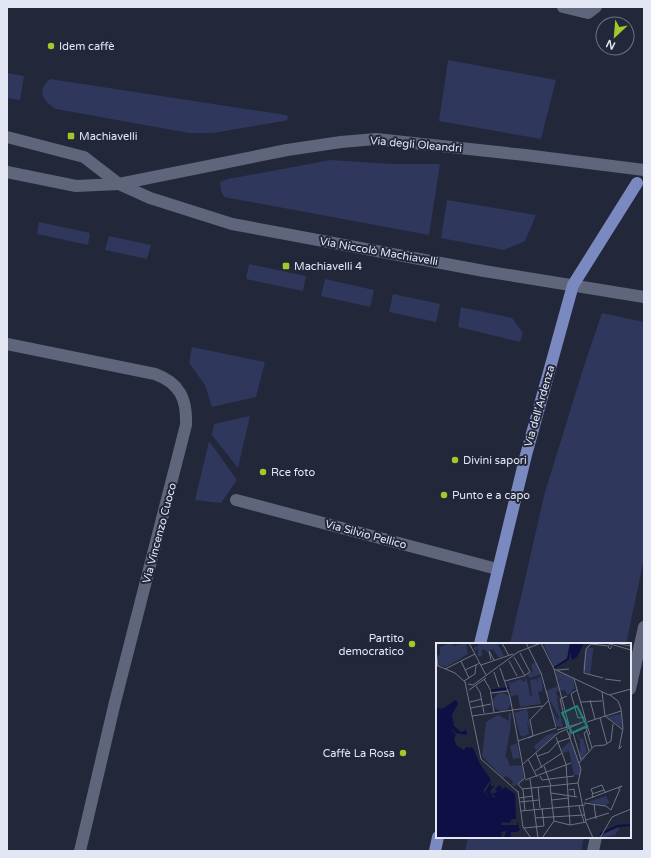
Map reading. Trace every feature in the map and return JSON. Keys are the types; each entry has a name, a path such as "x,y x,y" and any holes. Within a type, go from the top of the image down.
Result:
{"main road":[{"name":"Via dell'Ardenza","path":"480,643 497,569 526,455 573,285 637,184"},
{"path":"435,851 438,838"}],"street":[{"path":"563,7 588,13 596,7"},
{"name":"Via Niccolò Machiavelli","path":"7,137 84,157 119,184 170,205 232,224 477,269 644,297"},
{"name":"Via degli Oleandri","path":"119,184 287,150 341,142 376,139 525,155 644,170"},
{"name":"Via Niccolò Machiavelli","path":"7,172 76,186 119,184"},
{"name":"Via Vincenzo Cuoco","path":"7,344 155,374 167,378 179,390 186,406 186,425 115,702 80,851"},
{"name":"Via Silvio Pellico","path":"236,500 497,569"},
{"path":"631,685 644,627"},
{"path":"593,851 596,838"}],"shaded area":[{"path":"448,60 556,80 541,139 439,121"},
{"path":"7,73 24,76 20,100 7,98"},
{"path":"50,79 286,115 288,117 287,120 284,121 213,133 189,133 56,109 48,103 43,96 42,91 43,87"},
{"path":"331,160 392,164 440,164 429,235 224,197 221,191 220,182 228,179"},
{"path":"447,200 536,215 525,241 504,250 441,238"},
{"path":"39,222 90,233 88,245 37,234"},
{"path":"109,236 151,245 147,259 105,250"},
{"path":"249,264 306,276 303,291 246,279"},
{"path":"325,279 374,290 370,307 321,296"},
{"path":"393,294 440,304 436,322 389,312"},
{"path":"461,307 512,318 523,333 520,342 458,327"},
{"path":"602,313 644,322 644,559 626,643 510,643 545,492"},
{"path":"192,347 265,362 256,397 212,407 205,385 189,363"},
{"path":"250,416 238,468 212,435 214,424"},
{"path":"209,441 237,480 221,503 195,500"},
{"path":"468,838 584,838 581,851 465,851"}],"place":[{"name":"Idem caffè","path":"51,46"},
{"name":"Machiavelli","path":"71,136"},
{"name":"Machiavelli 4","path":"286,266"},
{"name":"Divini sapori","path":"455,460"},
{"name":"Rce foto","path":"263,472"},
{"name":"Punto e a capo","path":"444,495"},
{"name":"Partito democratico","path":"412,644"},
{"name":"Caffè La Rosa","path":"403,753"}]}
